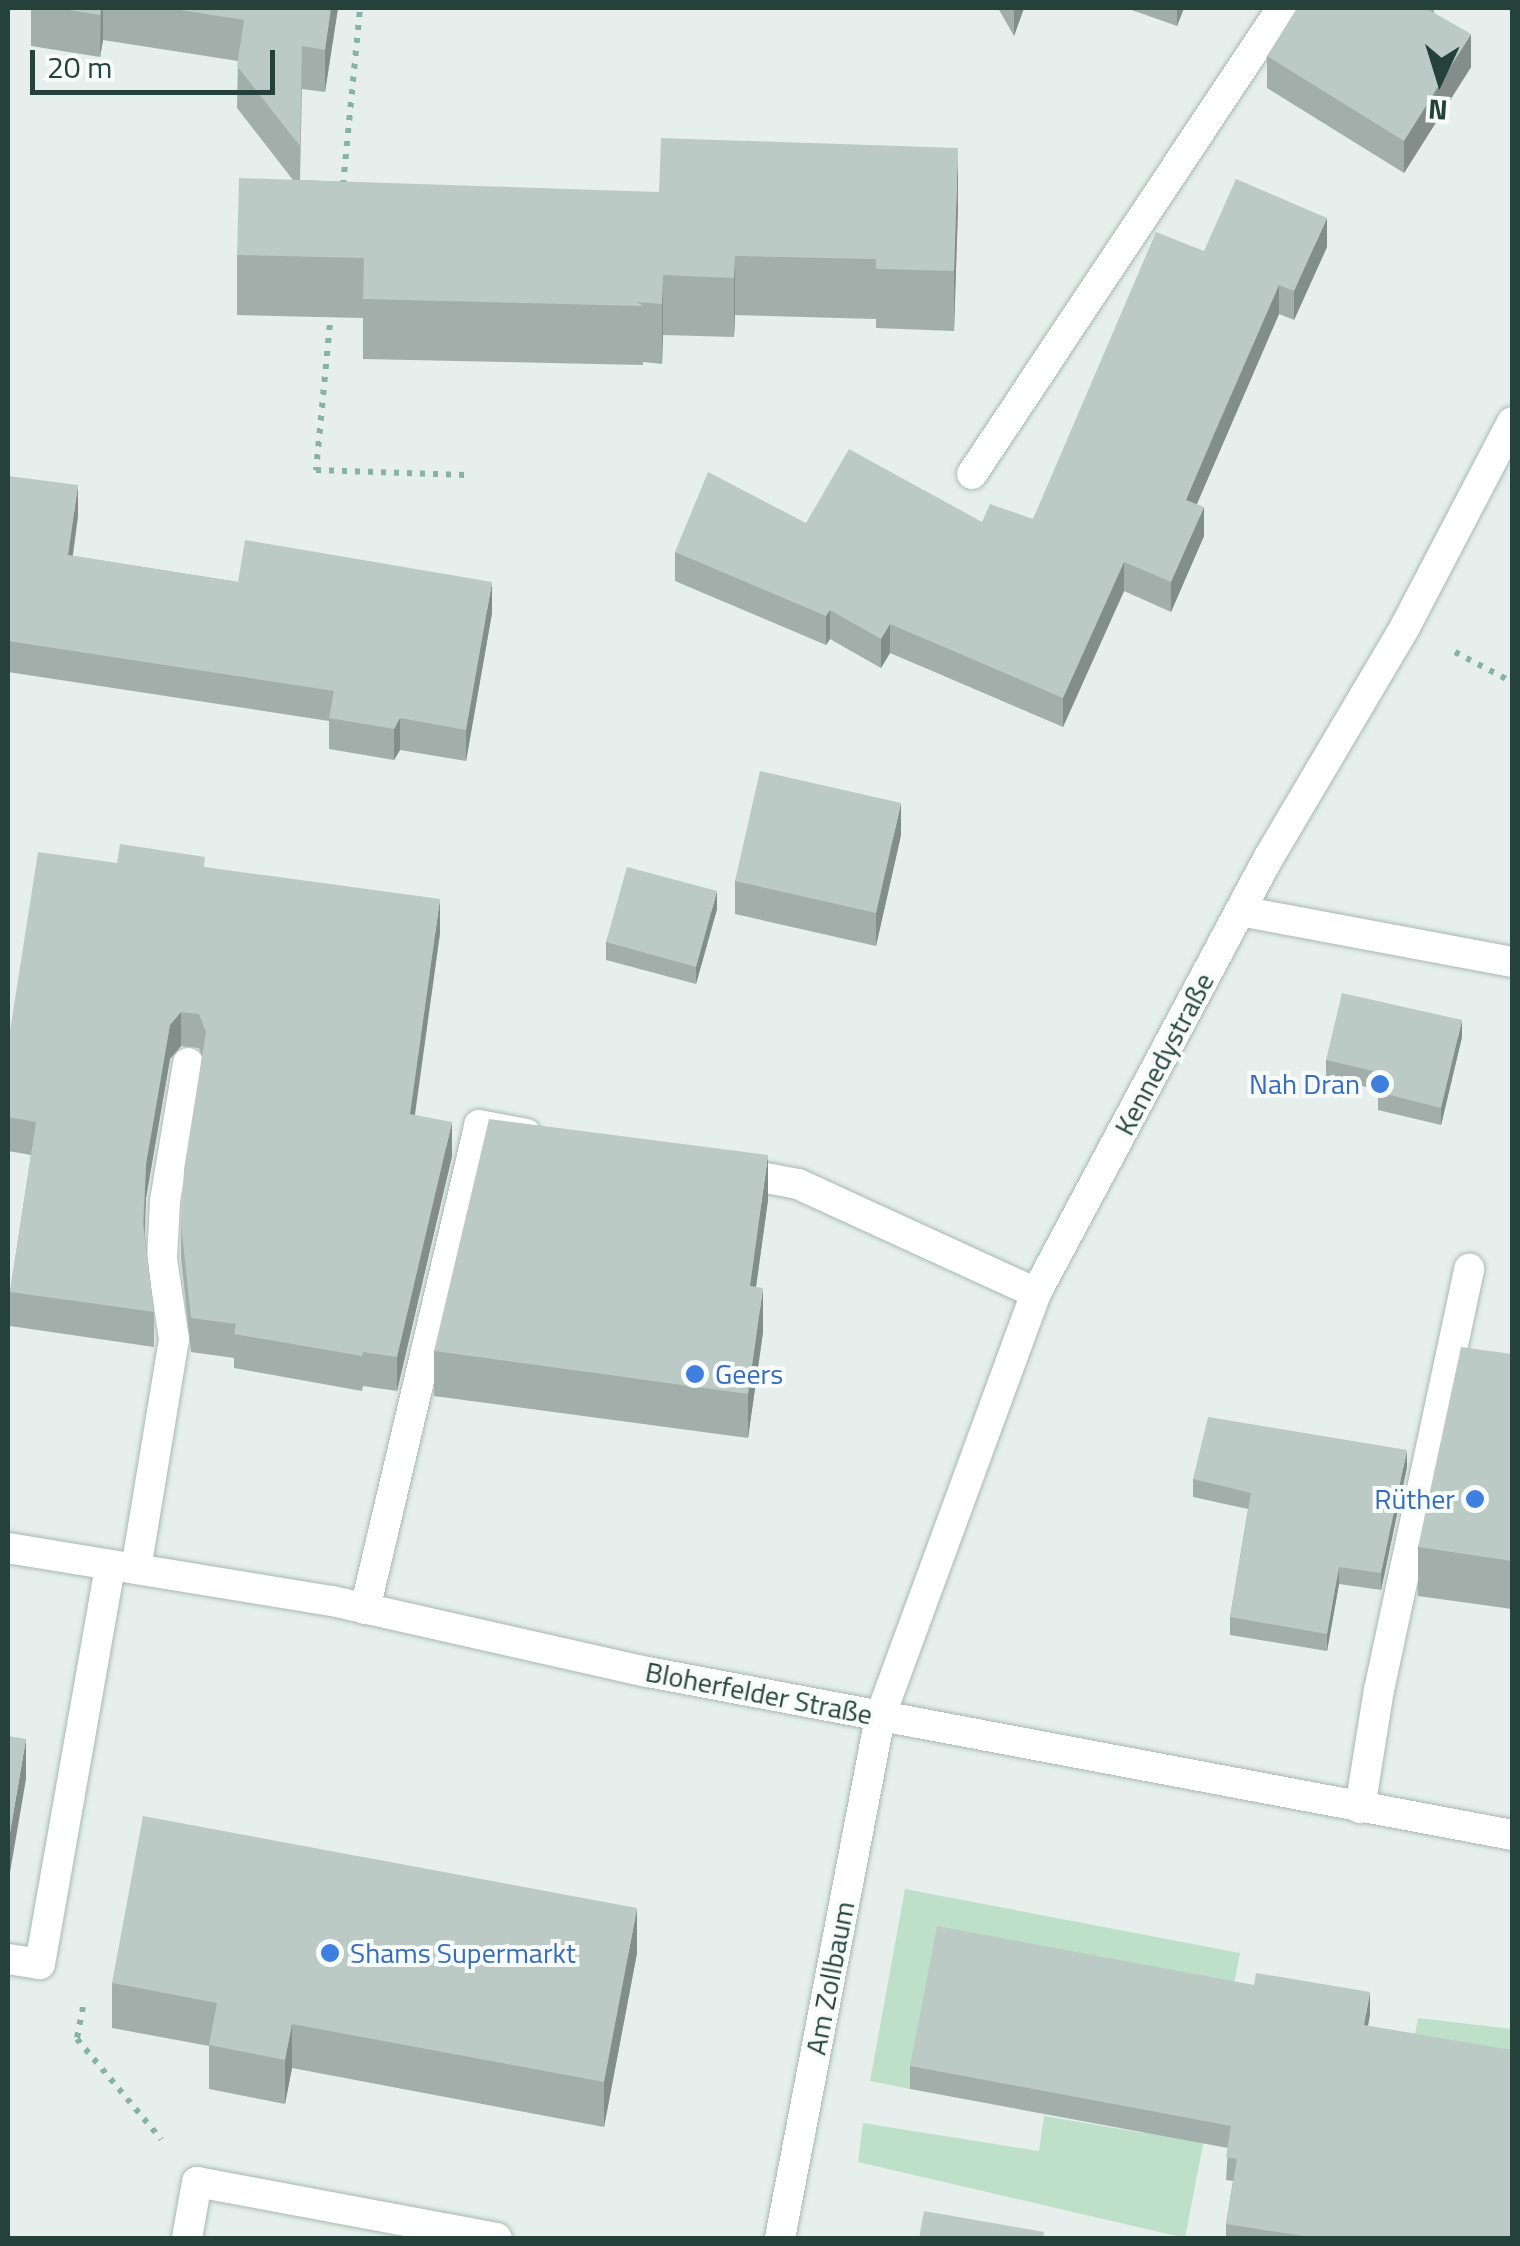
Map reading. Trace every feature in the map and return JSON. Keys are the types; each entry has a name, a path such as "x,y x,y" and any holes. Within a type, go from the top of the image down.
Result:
{"street":[{"path":"972,474 1282,8"},
{"name":"Kennedystraße","path":"880,1717 1036,1292 1240,911 1405,626 1512,422"},
{"path":"1240,911 1512,962"},
{"path":"8,1959 40,1964 174,1339 162,1259 164,1220 188,1063"},
{"path":"365,1608 479,1125 554,1139"},
{"path":"704,1166 798,1184 1036,1292"},
{"path":"1360,1808 1379,1690 1470,1270"},
{"name":"Bloherfelder Straße","path":"8,1548 365,1608 648,1672 1512,1835"},
{"name":"Am Zollbaum","path":"780,2238 880,1717"},
{"path":"187,2238 198,2182 498,2238"}],"path":[{"path":"342,200 360,8"},
{"path":"333,296 316,470 465,474"},
{"path":"84,2000 77,2039 198,2182"}],"green space":[{"path":"905,1889 1240,1953 1185,2238 858,2162 863,2123 1039,2151 1044,2116 1144,2133 937,1949 910,2089 870,2081"},
{"path":"1418,2018 1512,2029 1512,2073 1411,2056"}],"building":[{"path":"56,8 101,8 100,15"},
{"path":"167,8 331,8 325,50 302,46 300,146 237,66 244,20"},
{"path":"1297,8 1430,8 1471,34 1404,141 1267,56"},
{"path":"661,138 958,148 954,271 876,269 876,259 735,256 734,278 663,275 662,304 637,302 643,306 363,299 364,258 237,255 239,178 659,192"},
{"path":"1236,179 1327,218 1294,291 1279,285 1215,431 1186,500 1204,507 1171,582 1124,562 1063,698 890,624 881,639 830,610 826,616 675,552 708,472 806,523 849,449 982,522 990,504 1033,519 1156,232 1204,251"},
{"path":"8,476 78,485 68,555 238,582 245,540 492,582 466,730 400,718 394,729 329,718 334,691 8,641"},
{"path":"760,771 901,803 876,913 735,881"},
{"path":"120,844 205,857 204,867 440,899 410,1114 452,1122 397,1357 363,1352 362,1356 234,1334 236,1324 191,1318 181,1224 184,1169 206,1032 199,1014 181,1012 170,1025 146,1164 143,1224 154,1312 10,1292 36,1122 8,1117 8,1044 38,852 117,863"},
{"path":"627,867 717,891 696,967 606,942"},
{"path":"1342,993 1462,1020 1441,1108 1378,1092 1382,1073 1326,1060"},
{"path":"489,1119 768,1155 750,1286 763,1288 748,1394 434,1351"},
{"name":"Rüther","path":"1461,1347 1512,1354 1512,1561 1418,1547"},
{"path":"1208,1417 1407,1450 1381,1573 1339,1567 1327,1634 1230,1617 1251,1493 1193,1479"},
{"path":"8,1736 26,1739 8,1844"},
{"path":"143,1816 637,1908 604,2082 292,2024 285,2060 209,2045 217,2003 112,1983"},
{"path":"937,1926 1254,1985 1256,1973 1370,1992 1364,2025 1512,2050 1512,2238 1316,2238 1226,2224 1237,2159 1226,2157 1231,2126 910,2066"},
{"path":"924,2211 1044,2232 1043,2238 919,2238"}],"place":[{"name":"Nah Dran","path":"1380,1084"},
{"name":"Geers","path":"695,1374"},
{"name":"Rüther","path":"1475,1499"},
{"name":"Shams Supermarkt","path":"330,1953"}]}
